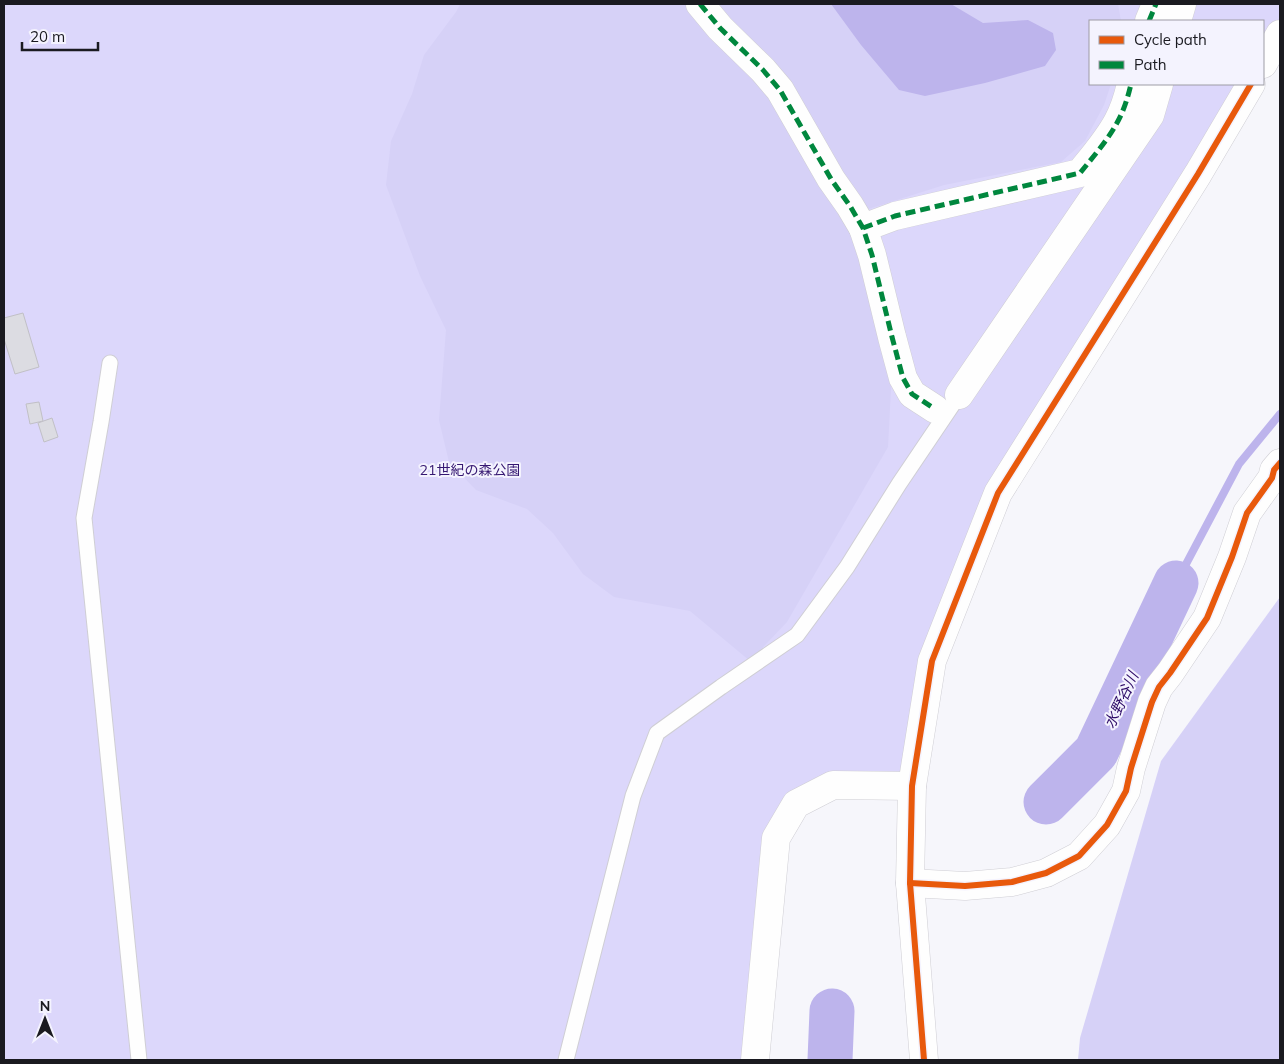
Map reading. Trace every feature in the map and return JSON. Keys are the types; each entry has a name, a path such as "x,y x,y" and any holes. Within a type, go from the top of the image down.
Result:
{"street":[{"path":"700,4 720,28 763,70 780,90 863,228 872,254 903,378 912,394 935,409"},
{"path":"1149,20 1156,4"},
{"path":"1177,20 1182,4"},
{"path":"1264,62 1280,34"},
{"path":"863,228 895,216 1080,173 1118,122 1128,98 1131,85"},
{"path":"958,394 1150,115 1159,85"},
{"path":"924,1060 910,883 912,786 932,661 998,493 1198,174 1250,85"},
{"path":"910,883 965,886 1012,882 1046,873 1079,856 1107,825 1126,791 1131,768 1152,702 1159,687 1207,618 1232,557 1247,513 1272,478 1274,470 1280,463"},
{"path":"754,1060 776,838 781,829 796,804 834,784 912,786"}],"lane":[{"path":"110,363 84,518 138,1060"},
{"path":"566,1060 633,796 657,733 797,635 847,567 958,394"}],"green space":[{"name":"21世紀の森公園","path":"4,4 1280,4 1280,34 1264,62 1264,20 1089,20 1089,85 1250,85 998,493 932,661 912,786 833,785 776,838 755,1060 4,1060"},
{"path":"460,4 695,4 773,96 847,220 874,292 892,370 888,447 787,622 750,661 690,611 614,597 583,574 553,533 527,509 476,490 449,462 439,420 446,330 420,276 386,185 391,141 412,94 424,55"},
{"path":"713,4 1118,4 1121,20 1089,20 1089,85 1111,85 1104,105 1085,141 1061,162 944,185 859,212"},
{"path":"1280,597 1280,1060 1078,1060 1080,1038 1161,761"}],"shaded area":[{"path":"831,4 951,4 983,23 1028,20 1053,33 1056,50 1045,66 985,83 925,96 899,90 861,45"}],"building":[{"path":"23,313 39,367 15,374 4,339 4,318"},
{"path":"39,402 43,421 30,424 26,404"},
{"path":"52,418 58,437 44,442 38,423"}],"waterway":[{"path":"1176,583 1239,464 1280,414"},
{"name":"水野谷川","path":"1046,802 1096,752 1176,583"},
{"name":"水野谷川","path":"830,1060 832,1011"}],"marked path":[{"path":"700,4 720,28 763,70 780,90 831,179 863,228 872,255 903,378 912,394 935,409"},
{"path":"1149,20 1156,4"},
{"path":"863,228 895,216 1080,173 1114,128 1124,108 1131,85"}],"cycle path":[{"path":"924,1060 910,883 912,786 932,661 998,493 1198,174 1250,85"},
{"path":"910,883 965,886 1012,882 1046,873 1079,856 1107,825 1126,791 1131,768 1152,702 1159,687 1207,618 1232,557 1247,513 1272,478 1274,470 1280,463"}]}
